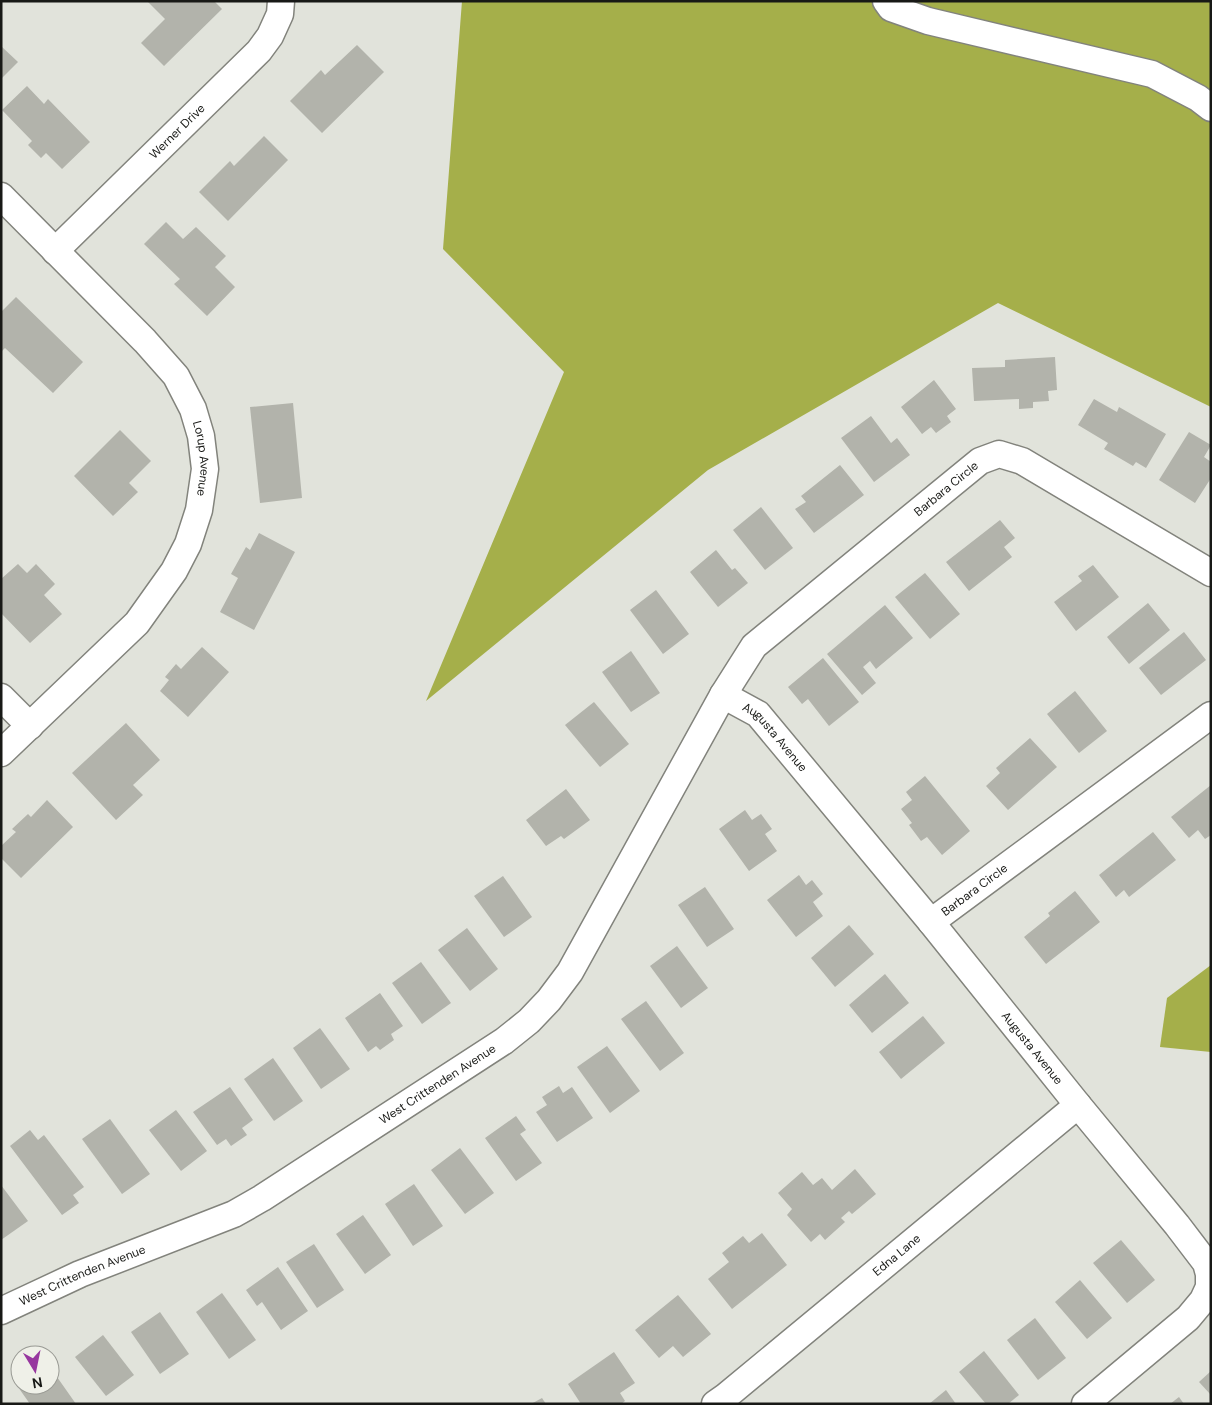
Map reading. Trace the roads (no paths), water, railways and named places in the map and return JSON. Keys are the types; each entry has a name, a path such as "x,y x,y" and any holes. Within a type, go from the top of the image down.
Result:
{"street":[{"name":"Werner Drive","path":"55,250 259,51 270,36 280,14 281,1"},
{"path":"886,1 891,8 928,21 1152,74 1198,98 1211,108"},
{"name":"Lorup Avenue","path":"1,196 145,341 176,376 193,409 201,436 205,469 200,510 188,544 174,571 137,623 1,752"},
{"name":"Barbara Circle","path":"723,694 754,646 980,461 999,454 1022,461 1211,574"},
{"name":"Augusta Avenue","path":"723,694 758,714 931,922 1206,1263 1209,1274 1209,1287 1203,1300 1188,1318 1085,1404"},
{"name":"West Crittenden Avenue","path":"1,1311 80,1274 234,1214 262,1198 504,1041 529,1021 550,1000 570,972 723,694"},
{"path":"1,697 30,726"},
{"name":"Barbara Circle","path":"931,922 1211,715"},
{"name":"Edna Lane","path":"715,1404 1078,1105"}]}
